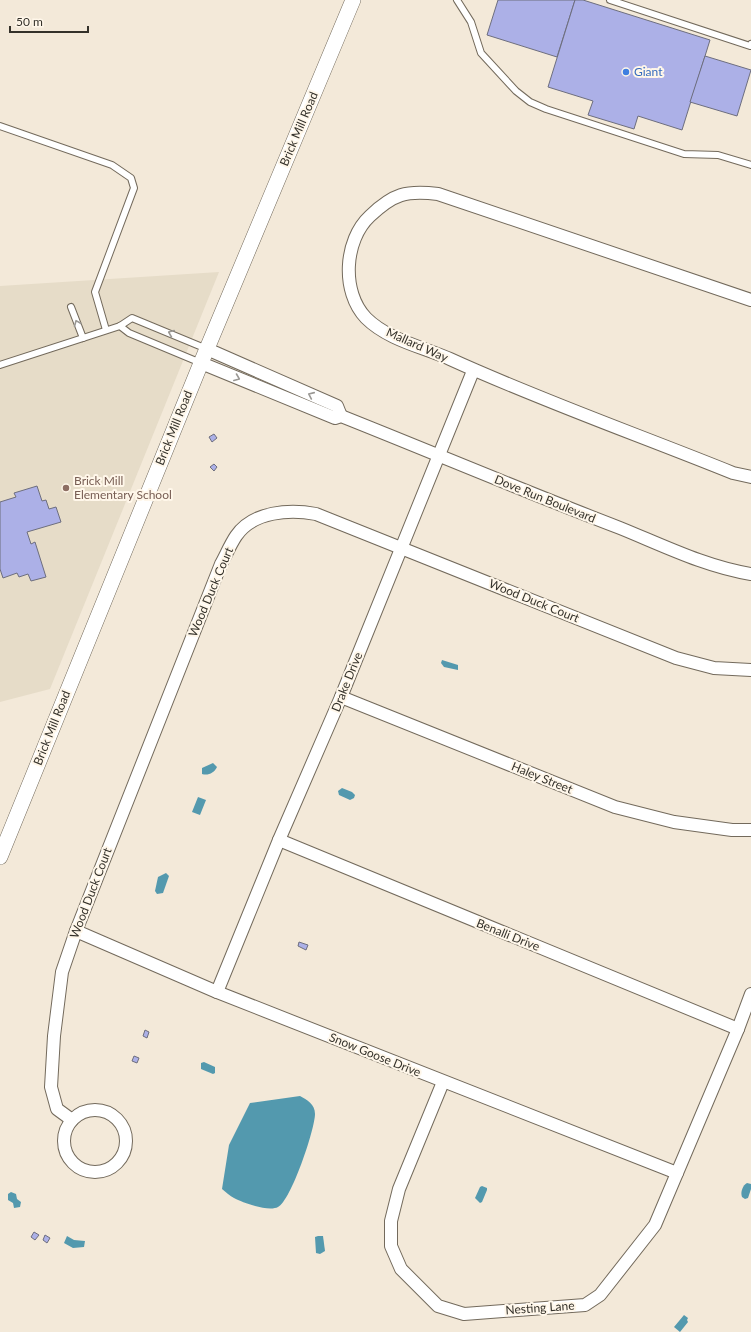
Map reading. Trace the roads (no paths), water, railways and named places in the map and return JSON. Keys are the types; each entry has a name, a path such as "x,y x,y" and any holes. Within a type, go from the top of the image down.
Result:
{"street":[{"name":"Brick Mill Road","path":"0,857 200,363 353,0"},
{"name":"Mallard Way","path":"751,300 438,194 417,191 398,195 381,205 365,221 355,240 349,262 350,284 356,303 366,318 383,330 473,370 733,472 751,477"},
{"name":"Dove Run Boulevard","path":"207,349 337,406 341,416"},
{"name":"Dove Run Boulevard","path":"200,363 335,418 341,416 698,559 735,571 751,574"},
{"name":"Drake Drive","path":"217,992 279,840 341,697 437,454 473,370"},
{"name":"Wood Duck Court","path":"72,1120 57,1109 51,1087 54,1036 62,972 76,931 221,564 236,535 251,523 277,512 298,511 316,514 676,658 714,668 751,670"},
{"name":"Haley Street","path":"341,697 615,807 674,822 732,830 751,830"},
{"name":"Benalli Drive","path":"279,840 738,1029"},
{"name":"Snow Goose Drive","path":"76,931 217,992 677,1173"},
{"name":"Nesting Lane","path":"443,1082 399,1189 391,1221 391,1246 402,1269 438,1306 464,1314 585,1305 600,1295 655,1225 738,1029 751,994"},
{"path":"93,1110 101,1111 117,1120 123,1129 125,1146 124,1152 114,1166 105,1171 94,1172 81,1169 70,1160 64,1148 64,1140 66,1130 72,1120 82,1113 93,1110"}],"lane":[{"path":"457,0 471,22 481,53 516,91 530,102 546,110 684,154 718,155 751,165"},
{"path":"610,0 750,46 751,44"},
{"path":"634,8 636,0"},
{"path":"661,17 664,9"},
{"path":"693,27 695,19"},
{"path":"720,36 722,28"},
{"path":"0,126 112,165 131,178 134,188 95,292 106,330"},
{"path":"71,307 83,338"},
{"path":"0,365 120,326 132,318 207,349"},
{"path":"120,326 128,333 200,363"}],"water":[{"path":"442,660 458,665 458,670 444,667 441,663"},
{"path":"213,763 217,767 211,774 202,774 202,768"},
{"path":"342,788 352,792 355,795 354,798 350,800 339,795 338,791"},
{"path":"198,797 206,800 200,815 192,812"},
{"path":"166,873 169,876 163,893 157,894 155,891 158,877"},
{"path":"204,1062 215,1067 215,1073 213,1074 201,1069 201,1063"},
{"path":"300,1096 314,1108 314,1122 301,1164 283,1202 278,1207 262,1208 238,1200 231,1196 222,1189 229,1145 250,1103"},
{"path":"747,1183 751,1184 751,1189 748,1198 745,1199 742,1197 741,1193 743,1187"},
{"path":"482,1186 487,1188 487,1190 482,1202 480,1203 475,1198 480,1187"},
{"path":"11,1192 16,1194 17,1199 21,1202 20,1207 14,1208 13,1203 8,1200 8,1194"},
{"path":"67,1236 74,1240 85,1241 84,1247 73,1248 64,1243"},
{"path":"323,1236 325,1251 320,1254 316,1253 315,1237"},
{"path":"684,1315 688,1318 688,1322 680,1332 674,1327"}],"place":[{"name":"Giant","path":"626,72"},
{"name":"Brick Mill Elementary School","path":"66,488"}]}
